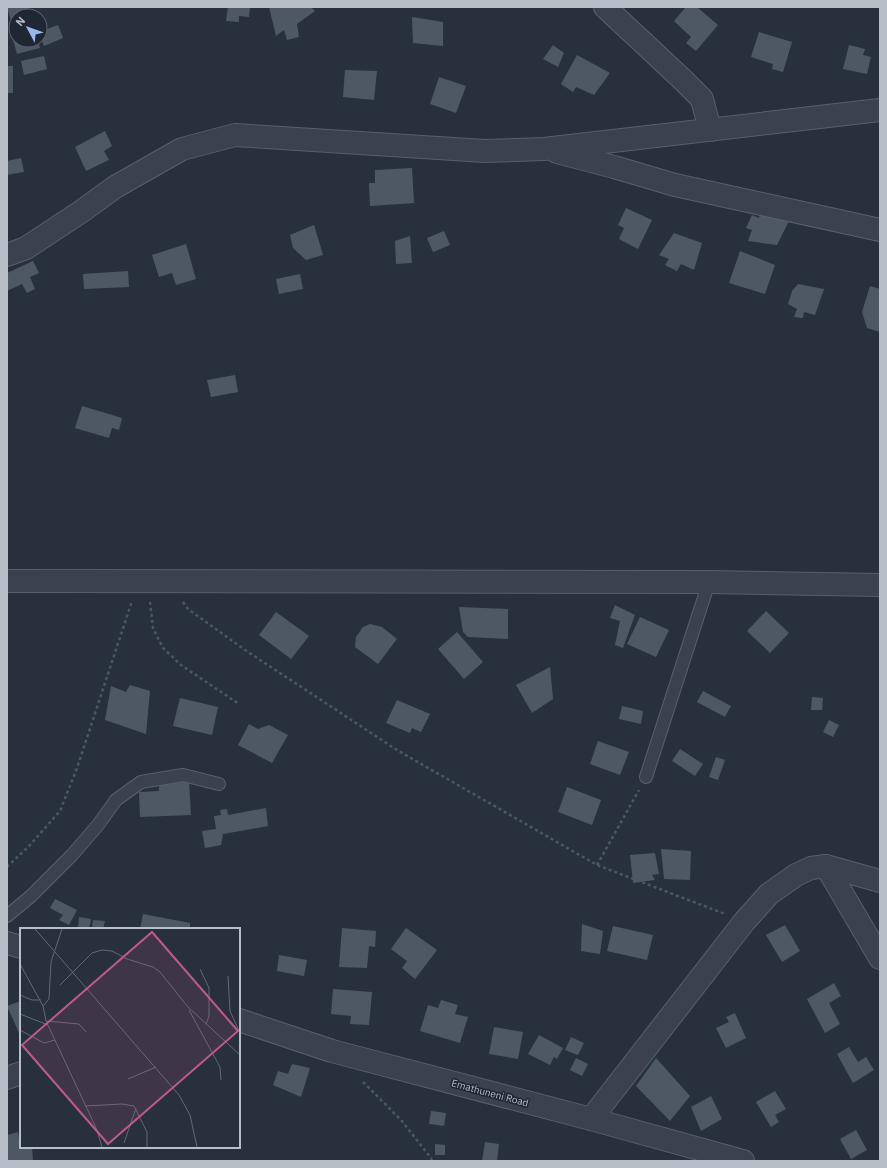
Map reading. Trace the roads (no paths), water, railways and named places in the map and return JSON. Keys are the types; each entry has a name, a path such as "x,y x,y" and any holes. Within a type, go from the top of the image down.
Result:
{"street":[{"path":"605,7 702,99 710,130"},
{"path":"7,255 26,248 116,188 182,149 235,135 485,151 544,149 880,110"},
{"path":"544,149 614,167 674,185 880,230"},
{"path":"7,581 709,582 880,585"},
{"path":"591,1119 744,922 769,894 796,875 811,868 826,866 880,881"},
{"path":"826,866 880,958"},
{"path":"7,943 20,947"},
{"path":"7,950 20,947"},
{"name":"Emathuneni Road","path":"240,1020 332,1052 591,1119 743,1161"},
{"path":"7,1078 20,1073"}],"lane":[{"path":"646,778 709,582"},
{"path":"7,916 72,855 98,825 116,800 141,782 183,775 218,784"}]}
